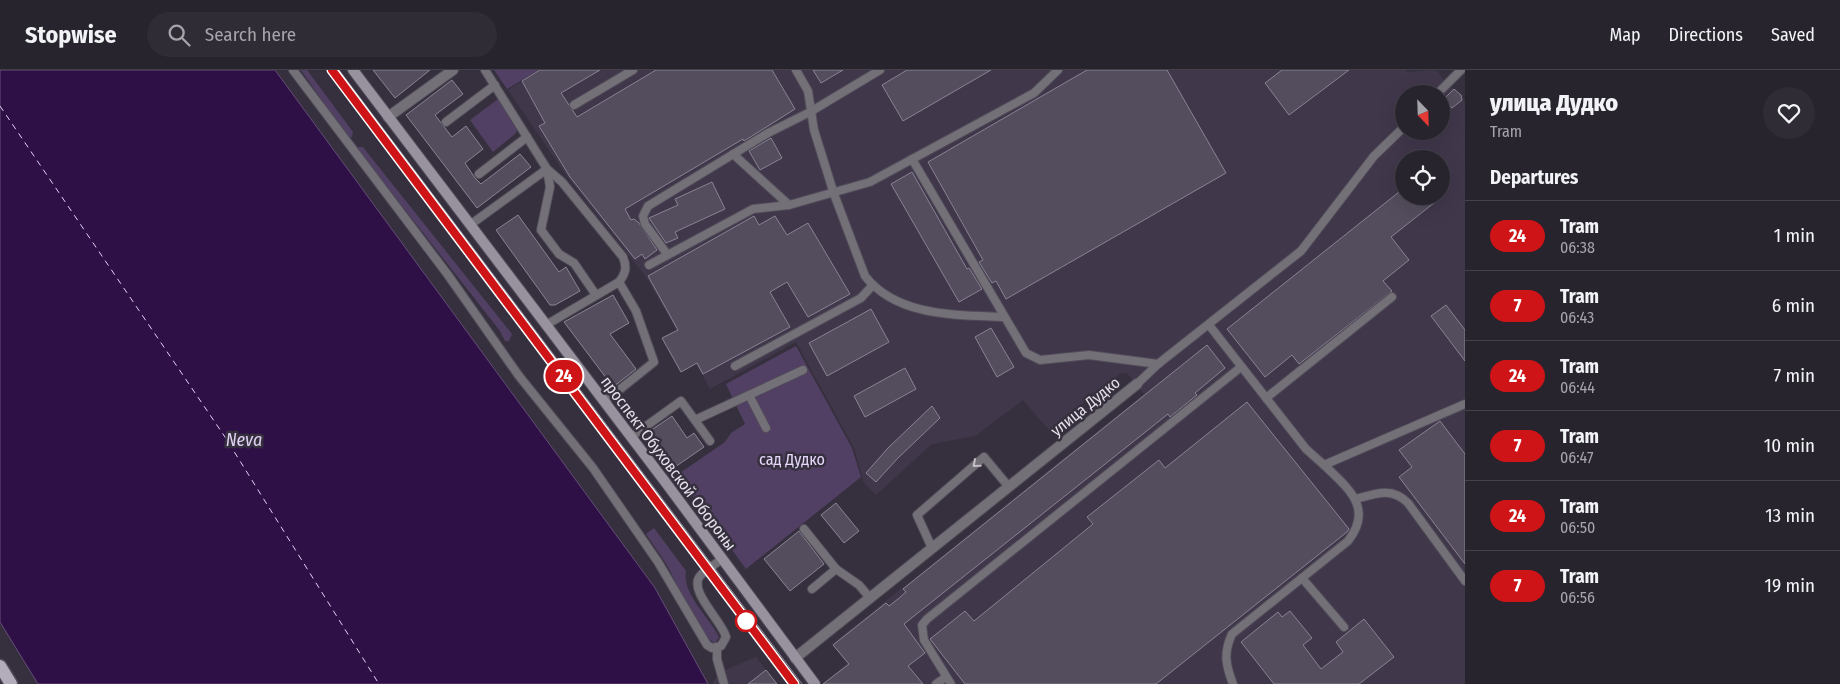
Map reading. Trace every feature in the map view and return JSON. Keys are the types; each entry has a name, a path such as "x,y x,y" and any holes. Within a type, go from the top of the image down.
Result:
{"main road":[{"name":"проспект Обуховской Обороны","path":"353,70 815,684"},
{"path":"0,666 11,684"}],"street":[{"path":"388,117 453,70"},
{"name":"улица Дудко","path":"795,658 1137,384"}],"lane":[{"path":"485,70 547,169 562,182 623,257 627,266 625,275 619,282 546,325"},
{"path":"574,105 633,70"},
{"path":"796,70 808,91 810,112 834,194 864,276 872,286 897,301 919,310 944,314 1004,318"},
{"path":"667,254 646,224 644,211 648,206 733,154 810,112 880,70"},
{"path":"649,265 753,209 789,205 834,194 870,182 1034,93 1058,70"},
{"path":"1446,85 1462,70"},
{"path":"294,71 448,275 519,376 593,468 658,562 707,645 717,647 725,642 725,632 699,593 697,584 700,576 722,559"},
{"path":"446,122 495,85"},
{"path":"1137,384 1158,364 1302,250 1374,156 1395,135"},
{"path":"479,174 527,136"},
{"path":"733,154 789,205"},
{"path":"912,159 1026,353 1040,360 1089,355 1158,364"},
{"path":"470,224 547,169"},
{"path":"547,169 550,187 541,230 559,254 574,263 596,295"},
{"path":"604,402 654,362 636,311 619,282"},
{"path":"735,366 861,298 872,286"},
{"path":"1266,398 1392,297"},
{"path":"1208,325 1306,449 1324,465 1356,500 1360,511 1355,531 1348,541 1232,634 1227,645 1225,657 1233,684"},
{"path":"936,684 948,680 924,640 922,625 927,619 1241,367"},
{"path":"695,420 803,370"},
{"path":"749,395 766,428"},
{"path":"631,437 682,401 710,441"},
{"path":"1324,465 1465,404"},
{"path":"932,548 917,515 984,457 1009,486"},
{"path":"1356,500 1385,493 1399,494 1408,503 1465,580"},
{"path":"804,529 836,569 859,585 870,598"},
{"path":"812,588 836,569"},
{"path":"1302,578 1344,628"},
{"path":"717,647 717,659 724,684"}],"shaded area":[{"path":"540,70 1406,70 1407,72 1436,70 1448,85 1395,85 1395,140 1450,140 1450,86 1461,95 1465,102 1465,684 833,684 828,679 847,664 832,644 1144,394 1127,373 1120,374 1049,430 1023,400 975,436 932,444 876,495 864,483 854,448 796,342 710,389 646,277 568,178 508,90"},
{"path":"756,657 777,684 712,684 720,672"}],"green space":[{"path":"301,70 307,70 353,132 352,137 348,138"},
{"path":"494,70 539,70 507,89"},
{"path":"498,99 517,130 515,134 493,152 470,120"},
{"path":"358,147 363,147 512,334 509,341 505,341 500,331 359,151"},
{"name":"сад Дудко","path":"796,346 852,448 861,477 746,569 677,475 725,442 731,433 745,424 726,384"},
{"path":"654,528 686,571 686,580 692,597 719,637 715,643 708,639 695,621 668,567 646,534"}],"water":[{"name":"Neva","path":"0,70 275,70 655,588 708,684 38,684 0,622"}],"building":[{"path":"373,70 430,70 395,98"},
{"path":"540,70 600,70 561,93 577,117 656,70 772,70 795,109 744,141 743,139 625,209 631,220 634,219 639,223 657,250 645,259 642,254 635,259 570,177 539,126 545,123 522,81"},
{"path":"813,70 843,70 821,83"},
{"path":"907,70 991,70 903,121 882,85"},
{"path":"1087,70 1167,70 1226,173 1006,299 996,281 992,283 979,262 983,260 928,162"},
{"path":"1282,70 1349,70 1289,115 1265,83"},
{"path":"452,80 463,94 435,115 452,137 466,126 483,149 465,163 475,178 481,184 520,154 531,167 477,208 406,115"},
{"path":"1454,89 1461,95 1462,100 1452,108 1450,106 1450,93"},
{"path":"771,138 782,158 760,170 749,151"},
{"path":"912,172 967,269 969,268 982,289 959,302 891,184"},
{"path":"712,182 725,209 675,232 678,238 666,243 649,218 678,205 675,199"},
{"path":"1395,195 1395,205 1431,205 1391,237 1409,260 1383,281 1392,291 1299,364 1292,355 1265,377 1227,329"},
{"path":"518,215 559,272 566,267 580,291 555,305 550,305 496,230"},
{"path":"754,216 759,225 775,216 787,235 808,223 850,294 808,317 787,282 770,292 790,327 703,374 697,363 681,372 662,338 678,330 648,276"},
{"path":"613,295 629,323 610,334 636,369 613,387 564,322"},
{"path":"1446,305 1465,330 1465,361 1431,316"},
{"path":"871,309 889,342 827,376 809,343"},
{"path":"991,328 1014,367 997,377 975,337"},
{"path":"1207,345 1225,368 1195,393 1197,395 1170,417 1168,414 904,624 925,653 908,666 923,684 823,684 849,664 833,645 886,603 889,606 898,599 906,592 903,589"},
{"path":"905,368 916,389 865,417 854,396"},
{"path":"1247,402 1349,529 1347,532 1156,684 965,684 930,639 965,611 974,621 1093,524 1087,517 1159,460 1165,468"},
{"path":"932,406 940,418 876,482 866,473 888,448"},
{"path":"672,416 687,438 694,433 704,447 672,469 647,433"},
{"path":"1440,421 1465,454 1465,564 1399,477 1412,467 1399,450"},
{"path":"836,503 859,531 844,543 821,515"},
{"path":"799,531 824,564 790,591 764,559"},
{"path":"1290,611 1312,638 1303,645 1321,669 1343,652 1336,642 1364,619 1394,657 1359,684 1274,684 1241,642 1278,612 1282,617"},
{"path":"766,670 777,684 748,684"}],"ferry route":[{"path":"0,106 225,437 379,684"}],"tram line":[{"name":"24","path":"332,70 629,462 794,684"},
{"path":"339,70 802,684"}]}
